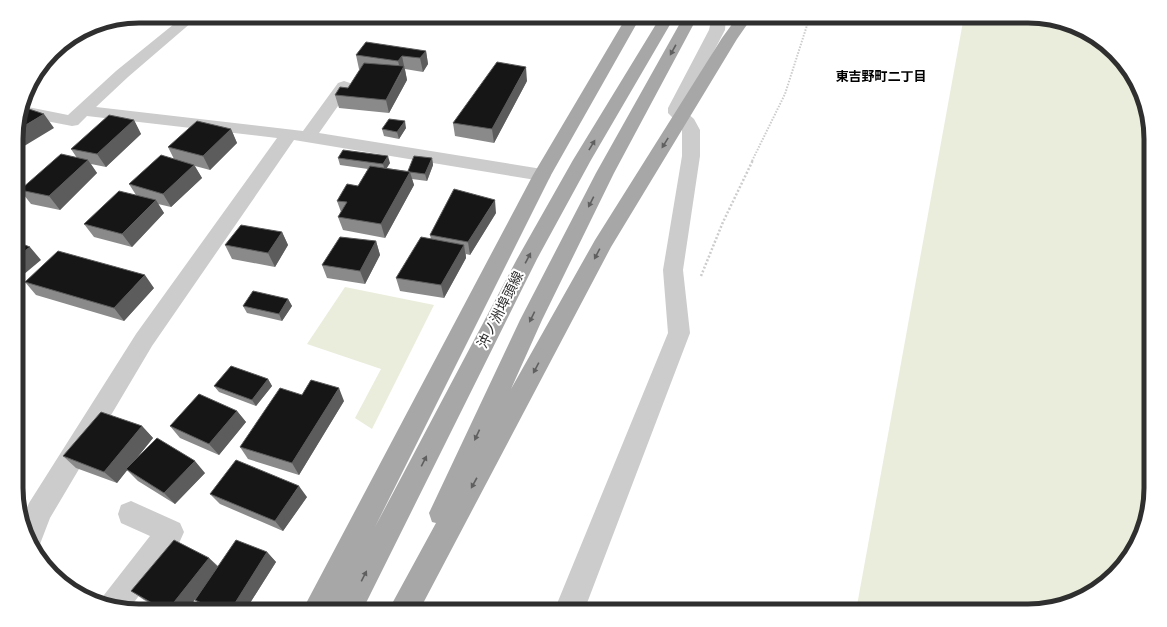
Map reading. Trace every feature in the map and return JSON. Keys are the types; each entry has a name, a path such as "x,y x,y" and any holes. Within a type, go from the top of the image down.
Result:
{"main road":[{"path":"322,604 542,175 630,23"},
{"name":"沖ノ洲埠頭線","path":"350,604 527,259 582,160 664,23"},
{"path":"405,604 445,505 531,320 606,173 687,23"},
{"path":"406,604 602,245 730,38 741,23"}],"street":[{"path":"26,112 72,121 122,74 183,23"},
{"path":"573,604 678,333 673,270 691,156 691,130 688,123 677,112 676,108 717,30 718,23"},
{"path":"30,521 144,340 299,136 344,86"},
{"path":"84,111 299,136 542,175"},
{"path":"117,602 170,532 131,514"}],"path":[{"path":"699,281 723,222 785,94 808,23"}],"green space":[{"path":"963,23 1035,23 1065,29 1092,43 1115,63 1128,81 1135,95 1143,124 1144,488 1140,518 1135,532 1124,552 1104,575 1079,592 1050,602 1035,604 857,604"},
{"path":"345,287 434,305 372,429 355,418 381,369 307,344"}],"building":[{"path":"366,42 426,51 420,58 402,56 398,61 356,55"},
{"path":"497,62 526,67 492,129 453,123"},
{"path":"364,63 404,66 386,100 335,95 340,87 348,88"},
{"path":"27,108 44,114 24,126"},
{"path":"109,115 134,120 97,154 71,149"},
{"path":"389,119 405,121 397,132 382,129"},
{"path":"197,121 231,129 203,156 168,147"},
{"path":"343,150 388,156 383,164 338,158"},
{"path":"61,154 88,160 49,196 23,191 23,187"},
{"path":"161,155 194,165 163,194 129,184"},
{"path":"414,156 432,158 425,174 408,171"},
{"path":"370,166 410,172 381,224 338,217 347,202 337,201 347,184 358,186"},
{"path":"454,189 495,200 468,242 430,235"},
{"path":"119,191 156,200 122,234 84,224"},
{"path":"241,225 282,232 268,253 225,245"},
{"path":"340,237 376,241 360,271 322,265"},
{"path":"421,237 464,245 441,285 396,278"},
{"path":"23,244 30,247 23,252"},
{"path":"58,251 145,275 114,308 25,282"},
{"path":"253,291 288,299 279,314 243,306"},
{"path":"231,366 268,379 252,400 214,386"},
{"path":"311,380 339,388 292,463 240,447 280,388 302,395"},
{"path":"199,394 237,411 209,444 170,426"},
{"path":"101,412 142,426 104,472 63,456"},
{"path":"157,438 195,461 164,493 126,469"},
{"path":"236,460 299,486 275,521 210,494"},
{"path":"174,540 209,558 173,604 154,604 131,591"},
{"path":"236,540 267,552 234,604 204,604 195,600"}],"district":[{"name":"東吉野町二丁目","path":"881,77"}]}
